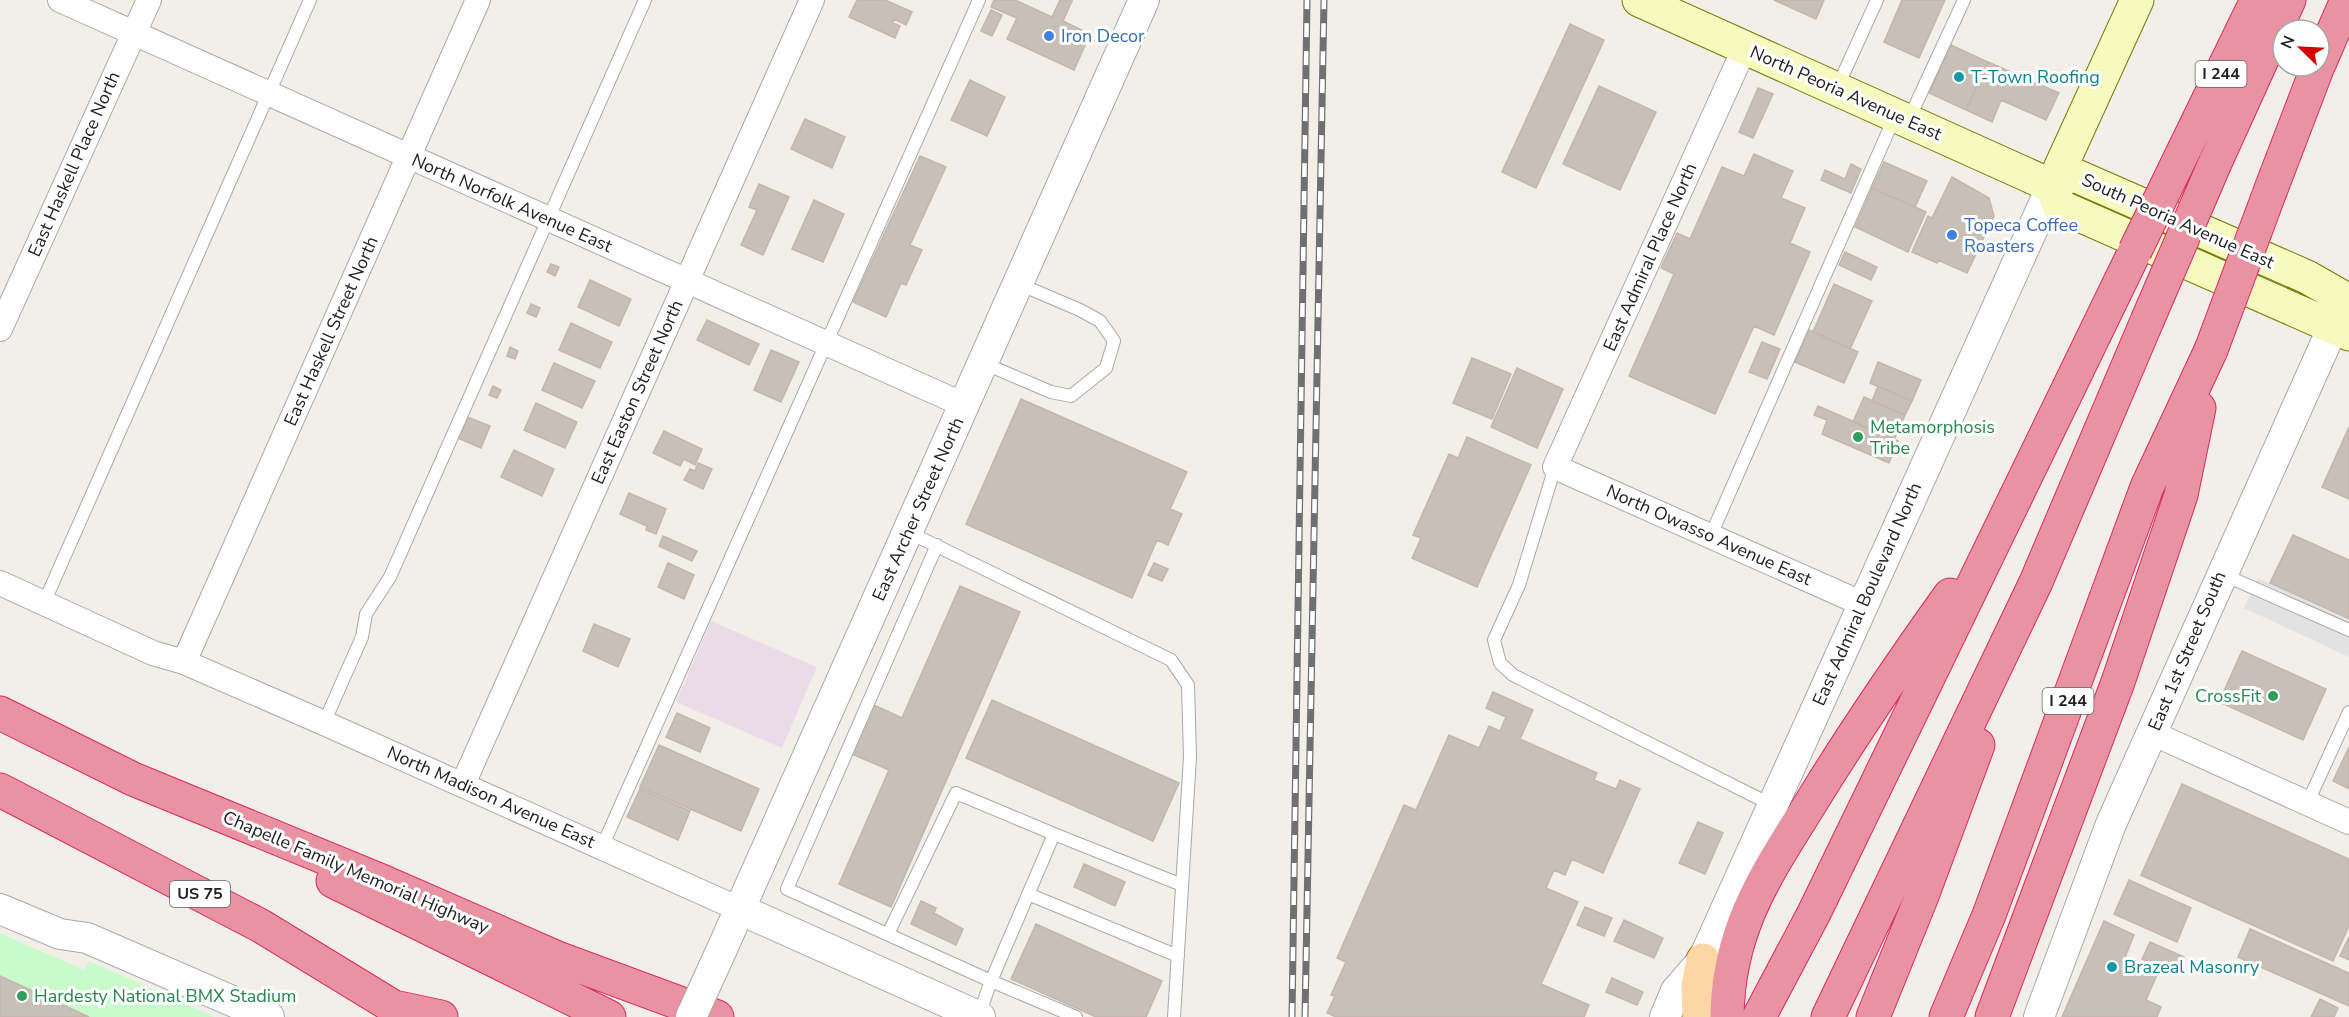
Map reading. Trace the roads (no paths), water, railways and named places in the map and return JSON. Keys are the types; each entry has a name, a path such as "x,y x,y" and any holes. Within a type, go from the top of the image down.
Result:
{"highway":[{"name":"I 244","path":"1759,1017 1814,913 1908,715 2011,510 2257,0"},
{"path":"1873,1017 1922,896 2037,582 2215,163 2289,0"},
{"name":"I 244","path":"2331,37 2347,0"},
{"name":"I 244","path":"1946,1017 1989,915 2147,487 2211,350 2314,78"},
{"path":"1998,1008 2118,682 2177,506 2211,350"},
{"path":"1727,1017 1732,959 1752,900 1875,700 2011,510"},
{"path":"1828,1017 2037,582"},
{"name":"Chapelle Family Memorial Highway","path":"0,713 133,780 384,882 560,959 685,1010 717,1017"},
{"path":"133,780 375,903 609,1017"},
{"name":"US 75","path":"0,790 261,926 402,1012"},
{"path":"1926,1017 1989,915"},
{"path":"685,1010 743,1017"},
{"path":"402,1012 441,1017"}],"main road":[{"name":"North Peoria Avenue East","path":"1639,0 2052,186"},
{"name":"East Admiral Boulevard North","path":"2052,186 2137,0"},
{"name":"South Peoria Avenue East","path":"2052,186 2059,206 2345,310"},
{"path":"1699,1017 1698,987 1703,960"}],"street":[{"name":"North Norfolk Avenue East","path":"60,0 964,405"},
{"name":"East Haskell Place North","path":"0,329 149,0"},
{"name":"East Haskell Street North","path":"184,662 478,0"},
{"name":"East Easton Street North","path":"463,784 812,0"},
{"name":"East Archer Street North","path":"685,1010 722,949 1144,0"},
{"name":"East Admiral Place North","path":"1555,467 1745,47"},
{"name":"East Admiral Boulevard North","path":"1665,1017 1676,991 1703,960 2052,186"},
{"name":"East 1st Street South","path":"2039,1017 2111,824 2221,573 2345,310"},
{"name":"North Owasso Avenue East","path":"1555,467 1863,604"},
{"name":"North Madison Avenue East","path":"0,583 153,653 184,662 463,784 979,1017"},
{"path":"2152,733 2349,822"},
{"path":"0,909 60,934 87,938 269,1017"}],"lane":[{"path":"44,603 310,0"},
{"path":"324,723 362,637 366,614 390,577 645,0"},
{"path":"602,847 979,0"},
{"path":"1837,89 1877,0"},
{"path":"1711,535 1902,118 1964,0"},
{"path":"983,363 1051,392 1071,396 1106,368 1114,342 1100,321 1019,284"},
{"path":"1555,467 1519,585 1494,640 1500,663 1513,675 1772,804"},
{"path":"908,532 1171,660 1188,685 1190,758 1174,1017"},
{"path":"937,545 788,889 1076,1017"},
{"path":"2221,573 2349,630"},
{"path":"2307,804 2349,712"},
{"path":"888,934 956,793 1182,885"},
{"path":"979,1017 991,981 1054,834"},
{"path":"1028,894 1178,956"}],"railway":[{"path":"1292,1017 1307,0"},
{"path":"1305,1017 1324,0"}],"place":[{"name":"Iron Decor","path":"1049,36"},
{"name":"T-Town Roofing","path":"1959,77"},
{"name":"Topeca Coffee Roasters","path":"1952,235"},
{"name":"Metamorphosis Tribe","path":"1858,437"},
{"name":"CrossFit","path":"2273,696"},
{"name":"Brazeal Masonry","path":"2112,967"},
{"name":"Hardesty National BMX Stadium","path":"22,996"}]}
